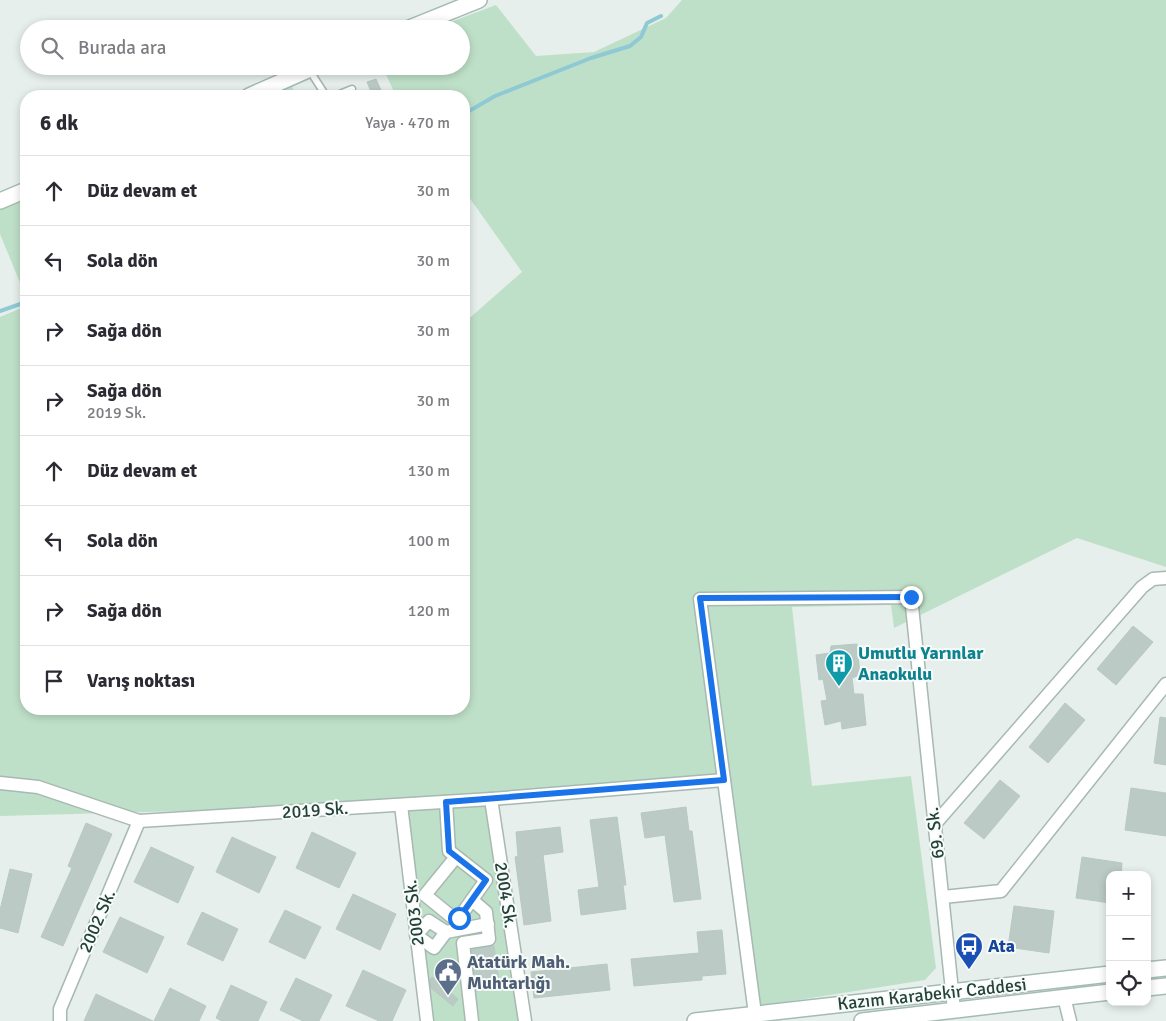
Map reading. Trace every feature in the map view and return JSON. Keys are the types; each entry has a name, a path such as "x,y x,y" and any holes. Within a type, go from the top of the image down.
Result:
{"street":[{"path":"429,20 479,0"},
{"path":"263,90 297,75"},
{"path":"0,201 20,193"},
{"path":"934,825 1142,587 1153,579 1166,578"},
{"name":"69. Sk.","path":"724,780 700,598 911,597 954,1010"},
{"path":"943,896 1001,891 1166,684"},
{"path":"724,780 755,1014"},
{"name":"2019 Sk.","path":"139,821 491,799 724,780"},
{"path":"0,783 38,787 139,821"},
{"name":"2004 Sk.","path":"491,799 525,1021"},
{"path":"446,802 449,851 486,880 459,918 452,917 425,895 456,857"},
{"name":"2003 Sk.","path":"400,805 427,1021"},
{"name":"2002 Sk.","path":"60,1021 60,1008 139,821"},
{"path":"472,900 486,912 489,939 463,943 465,1000 472,1021"},
{"path":"446,932 434,948 416,935 428,921 446,932 510,924"},
{"path":"1151,970 1166,968"},
{"name":"Kazım Karabekir Caddesi","path":"695,1021 1106,974"},
{"path":"1151,988 1166,986"},
{"name":"Kazım Karabekir Caddesi","path":"862,1021 928,1017 954,1010 1106,992"},
{"path":"1064,997 1070,1021"}],"lane":[{"path":"316,75 323,90"}],"green space":[{"path":"682,0 1166,0 1166,567 1077,538 894,628 891,605 792,607 812,786 911,776 936,968 925,980 754,1007 724,780 491,799 525,1021 420,1021 400,805 0,816 0,317 20,309 20,715 470,715 470,318 522,272 470,198 470,90 393,90 386,75 470,75 470,20 456,20 496,5 536,56 594,52 666,18"},
{"path":"20,201 20,282 0,234 0,209"}],"building":[{"path":"376,79 381,90 370,90 367,82"},
{"path":"1133,626 1153,642 1116,685 1097,669"},
{"name":"Umutlu Yarınlar Anaokulu","path":"857,644 860,675 852,678 854,694 863,694 866,725 842,729 841,721 825,725 821,701 827,700 823,679 819,680 816,655 830,653 831,646"},
{"path":"1065,703 1085,720 1048,763 1029,747"},
{"path":"1160,717 1166,718 1166,765 1154,763"},
{"path":"1000,780 1020,796 984,839 964,823"},
{"path":"1131,788 1166,793 1166,836 1125,830"},
{"path":"686,807 689,831 692,831 701,899 674,902 665,835 645,838 641,813"},
{"path":"617,817 626,885 623,885 626,909 581,915 578,890 599,887 590,820"},
{"path":"86,823 112,834 63,946 41,937 72,868 68,866"},
{"path":"560,827 563,852 543,855 551,921 524,925 515,857 518,856 516,832"},
{"path":"312,832 356,853 339,888 296,868"},
{"path":"232,837 276,857 259,893 216,872"},
{"path":"151,847 194,867 178,903 134,882"},
{"path":"1082,857 1122,863 1121,871 1106,871 1106,902 1076,898"},
{"path":"10,869 32,874 18,933 0,928 0,910"},
{"path":"353,894 396,914 380,950 336,929"},
{"path":"1014,906 1054,911 1049,953 1008,947"},
{"path":"285,910 321,927 305,959 269,942"},
{"path":"202,912 238,929 223,961 187,944"},
{"path":"120,917 164,937 147,973 103,952"},
{"path":"722,930 726,974 702,976 702,980 634,986 631,959 699,953 697,932"},
{"path":"494,946 500,987 477,991 472,950"},
{"path":"607,964 610,990 534,998 531,972"},
{"path":"363,970 406,990 392,1021 379,1021 346,1006"},
{"path":"432,977 458,999 453,1006 431,988 430,979"},
{"path":"296,978 332,995 319,1021 303,1021 280,1010"},
{"path":"231,985 267,1002 258,1021 222,1021 216,1018"},
{"path":"170,988 206,1006 199,1021 154,1021"},
{"path":"96,994 153,1021 84,1021"}],"waterway":[{"path":"470,111 495,96 591,58 630,46 641,37 647,23 661,16"},
{"path":"0,311 20,304"}],"place":[{"name":"Umutlu Yarınlar Anaokulu","path":"839,687"},
{"name":"Ata","path":"969,970"},
{"name":"Atatürk Mah. Muhtarlığı","path":"448,996"}],"route":[{"path":"459,918 486,880 449,851 446,802 724,780 700,598 911,597"}]}
